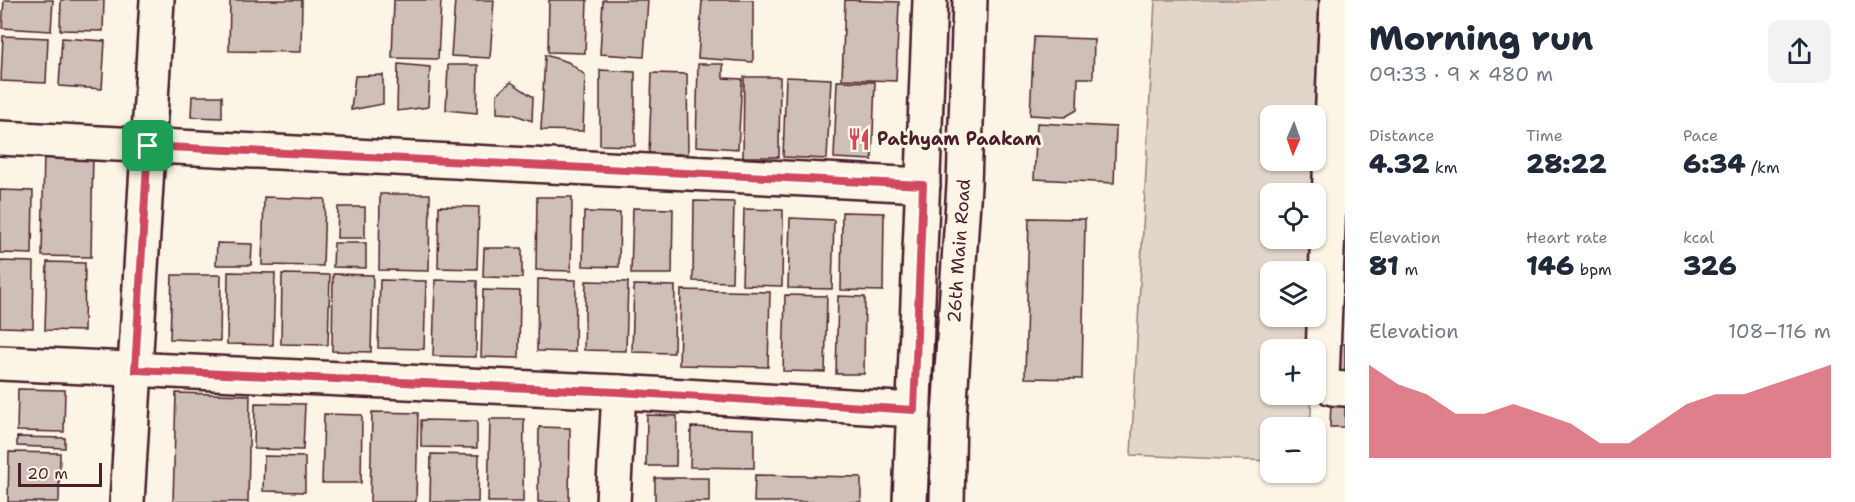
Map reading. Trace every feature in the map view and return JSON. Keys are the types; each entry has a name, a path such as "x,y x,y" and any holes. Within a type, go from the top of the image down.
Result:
{"street":[{"path":"127,502 157,0"},
{"name":"26th Main Road","path":"910,502 930,0"},
{"name":"26th Main Road","path":"948,502 949,416 964,185 970,0"},
{"path":"1337,0 1335,287 1322,380 1332,388 1345,388"},
{"path":"0,138 923,185"},
{"path":"0,363 619,392 914,410"},
{"path":"613,502 619,392"}],"shaded area":[{"path":"1155,0 1332,0 1326,105 1260,105 1260,171 1322,171 1321,183 1260,183 1260,249 1317,249 1317,261 1260,261 1260,327 1315,327 1314,339 1260,339 1260,405 1311,405 1311,417 1260,417 1260,461 1131,455"}],"building":[{"path":"4,0 53,0 51,31 2,28"},
{"path":"61,0 104,0 103,31 60,30"},
{"path":"230,0 302,0 301,52 229,51"},
{"path":"394,0 441,0 438,59 392,58"},
{"path":"455,0 494,0 490,58 451,56"},
{"path":"549,0 587,0 585,53 548,52"},
{"path":"603,0 648,0 644,57 600,54"},
{"path":"702,0 753,0 753,62 698,58"},
{"path":"845,0 899,2 896,81 842,79"},
{"path":"3,36 48,38 46,83 1,81"},
{"path":"1034,37 1094,39 1093,78 1078,78 1077,110 1065,117 1030,115"},
{"path":"62,38 105,41 102,89 59,86"},
{"path":"545,55 568,62 585,75 583,131 541,130"},
{"path":"398,64 430,67 428,107 397,111"},
{"path":"698,64 723,64 723,78 742,79 738,149 696,146"},
{"path":"448,65 478,65 477,113 446,110"},
{"path":"600,70 635,72 635,146 600,145"},
{"path":"652,73 687,74 688,154 649,154"},
{"path":"383,75 383,104 351,110 355,76"},
{"path":"744,77 780,77 779,157 743,157"},
{"path":"786,77 831,79 827,159 783,157"},
{"path":"837,81 875,82 872,160 834,158"},
{"path":"511,82 533,97 532,121 513,114 497,113 497,94"},
{"path":"192,96 222,96 222,118 191,117"},
{"path":"1037,123 1116,127 1114,183 1034,179"},
{"path":"44,150 93,151 91,257 42,256"},
{"path":"0,190 33,191 32,254 0,253"},
{"path":"380,194 430,194 429,271 379,270"},
{"path":"264,197 325,199 323,266 262,265"},
{"path":"537,197 572,197 571,271 536,270"},
{"path":"694,201 734,202 732,282 693,281"},
{"path":"439,206 479,207 477,269 438,268"},
{"path":"338,207 365,207 365,238 337,238"},
{"path":"633,208 673,209 672,274 631,274"},
{"path":"744,209 783,210 782,286 742,285"},
{"path":"584,212 620,213 619,267 583,266"},
{"path":"842,212 884,213 883,291 841,290"},
{"path":"790,218 834,220 832,289 788,288"},
{"path":"1029,218 1085,219 1082,379 1025,378"},
{"path":"217,243 252,244 251,265 216,265"},
{"path":"334,243 366,243 366,268 333,267"},
{"path":"484,248 522,248 522,278 483,277"},
{"path":"0,261 34,262 33,328 0,327"},
{"path":"47,262 85,263 84,331 45,330"},
{"path":"228,272 275,273 273,345 227,344"},
{"path":"282,274 330,275 328,345 281,344"},
{"path":"333,274 373,275 371,352 332,351"},
{"path":"172,275 221,275 220,341 170,339"},
{"path":"538,279 576,280 575,352 537,351"},
{"path":"380,280 426,281 424,349 378,348"},
{"path":"435,280 477,281 476,357 433,356"},
{"path":"586,281 628,282 626,351 584,350"},
{"path":"634,285 675,286 674,353 632,352"},
{"path":"483,290 520,291 519,358 481,357"},
{"path":"681,290 770,292 768,367 679,365"},
{"path":"785,295 827,296 825,372 783,371"},
{"path":"838,296 865,297 864,374 836,374"},
{"path":"1333,344 1345,344 1345,376 1332,375"},
{"path":"18,389 65,390 64,432 17,431"},
{"path":"176,393 250,395 248,502 173,502"},
{"path":"1331,402 1345,402 1345,427 1330,427"},
{"path":"255,403 305,404 303,450 254,449"},
{"path":"372,412 418,413 416,502 370,502"},
{"path":"324,414 362,415 361,483 322,483"},
{"path":"647,415 677,416 676,466 646,466"},
{"path":"490,419 524,419 523,502 488,502"},
{"path":"421,420 477,421 477,448 421,447"},
{"path":"539,427 570,428 569,502 538,502"},
{"path":"691,427 754,429 754,468 690,467"},
{"path":"17,437 65,438 65,448 17,446"},
{"path":"9,452 60,453 59,502 8,502"},
{"path":"431,454 479,455 478,502 430,502"},
{"path":"264,456 305,457 305,492 263,491"},
{"path":"755,475 861,477 861,502 754,502"},
{"path":"655,478 709,478 709,502 655,502"}],"place":[{"name":"Pathyam Paakam","path":"859,139"}],"route":[{"path":"148,146 923,185 914,410 619,392 135,370 148,146"}]}
